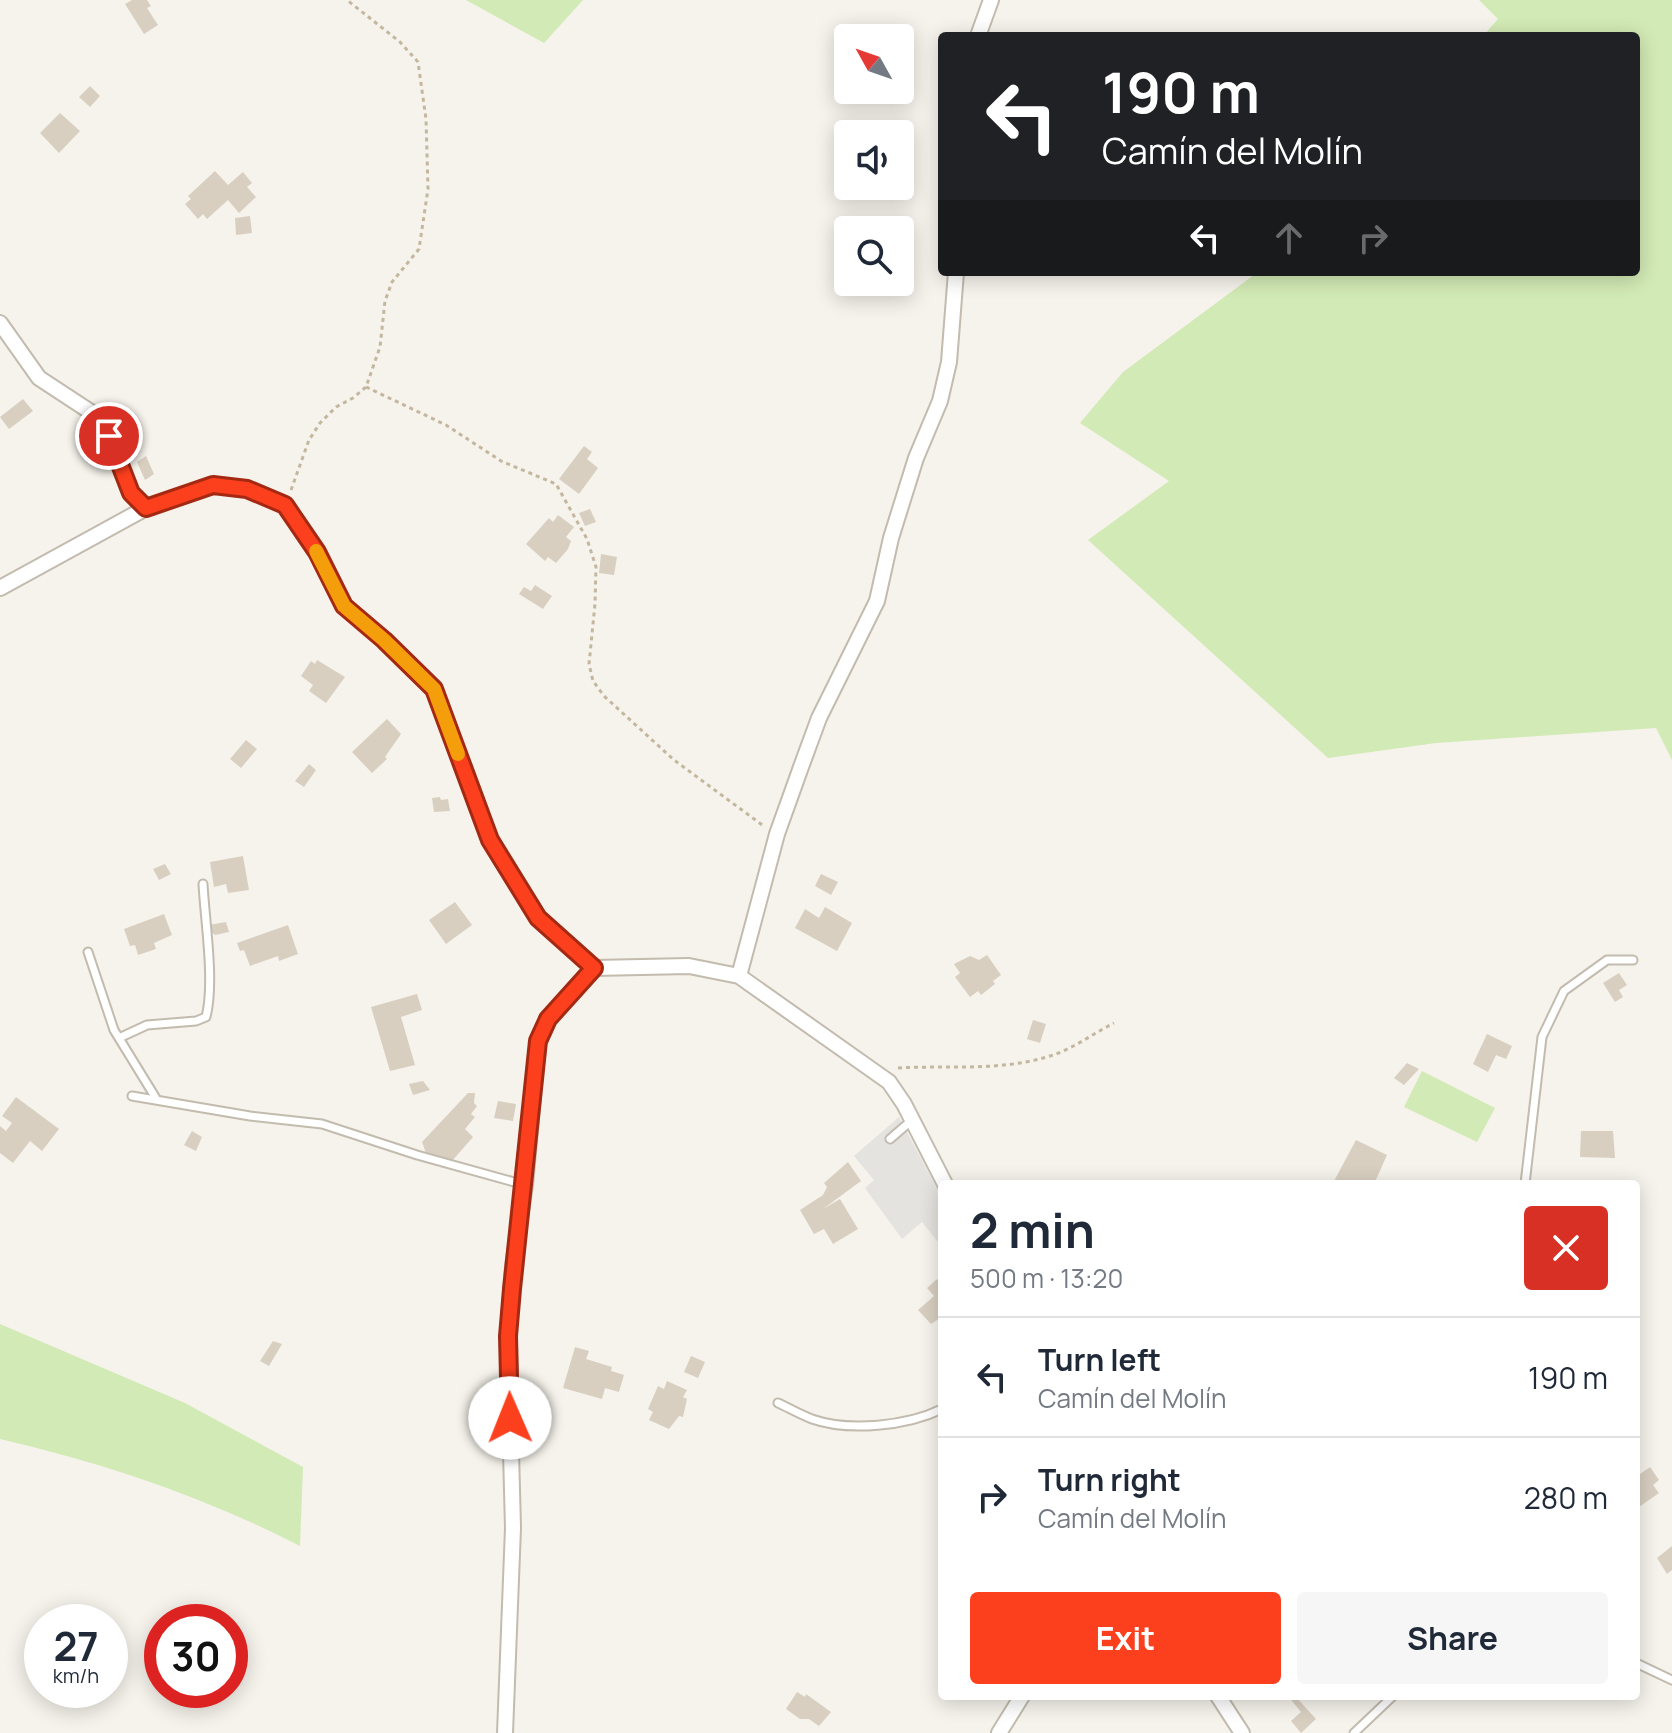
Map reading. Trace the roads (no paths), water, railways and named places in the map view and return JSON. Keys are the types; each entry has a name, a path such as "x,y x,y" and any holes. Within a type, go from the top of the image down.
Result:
{"street":[{"path":"979,32 991,0"},
{"path":"739,976 777,834 819,718 877,601 895,524 916,458 940,401 949,362 956,276"},
{"path":"0,323 39,378 103,420 131,493 146,508"},
{"path":"0,588 146,508 213,485 247,489 285,505 317,552 344,606 434,689 490,840 538,918 594,968 689,966 739,976 889,1082 943,1180"},
{"path":"505,1733 513,1528 508,1336 538,1041 548,1019 594,968"},
{"path":"999,1733 1020,1700"},
{"path":"1221,1700 1242,1733"}],"lane":[{"path":"119,1038 147,1025 196,1021 206,1017 209,982 203,884"},
{"path":"88,952 119,1038 157,1100"},
{"path":"1525,1180 1542,1037 1564,991 1607,960 1633,960"},
{"path":"132,1096 322,1124 525,1185"},
{"path":"890,1139 912,1120"},
{"path":"778,1403 814,1420 856,1425 896,1424 938,1410"},
{"path":"1640,1665 1672,1680"},
{"path":"1354,1733 1389,1700"}]}
